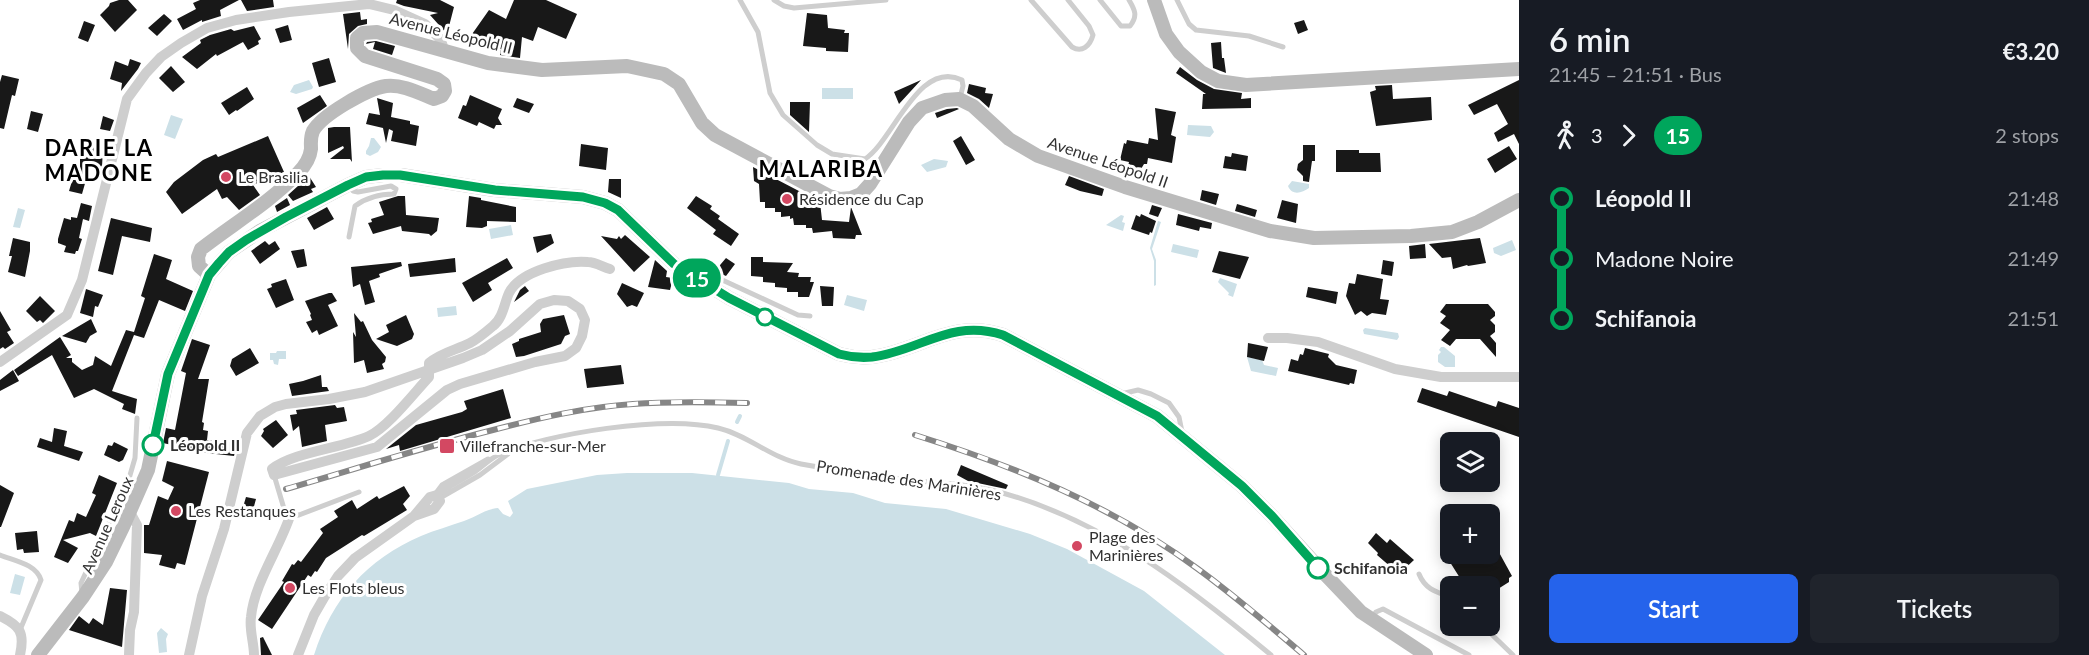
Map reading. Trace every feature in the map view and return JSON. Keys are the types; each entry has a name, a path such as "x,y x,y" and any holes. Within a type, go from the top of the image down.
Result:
{"street":[{"path":"1154,0 1166,34 1179,52 1201,72 1218,81 1246,86 1371,76 1453,74 1519,69"},
{"path":"0,362 68,315 82,280 127,99 146,72 161,57 207,28 289,6 369,4 394,10 425,24 441,40 444,50"},
{"name":"Avenue Léopold II","path":"209,275 199,266 198,257 201,249 260,206 299,172 307,162 310,138 325,117 369,91 387,86 405,88 434,99 442,96 445,91 444,84 437,79 365,56 357,48 357,38 363,33 377,32 488,63 542,70 627,66 664,74 679,84 702,123 715,135 829,196 840,199 861,194 870,184 909,122 922,108 945,100 959,99 973,106 1009,139 1038,156 1125,188 1270,231 1314,238 1411,236 1452,232 1478,222 1519,200"},
{"path":"38,655 83,597 106,562 130,512 148,470 168,374 209,275 222,258 246,240 348,185 366,177 383,175 400,175 495,190 583,197 605,203 618,210 674,264 729,298 839,354 872,357 965,329 990,331 1003,335 1157,416 1257,501 1349,601 1371,620 1426,655"},
{"path":"189,655 202,596 224,529 247,433 260,416 275,406 365,392 429,370 482,350 510,331 540,304 555,300 568,301 580,309 585,320 582,336 576,348 565,356 535,362 447,390 377,447 274,475 273,468 278,464 364,438 379,430 429,377 429,370 429,363 434,358 472,342 496,324 509,293 531,274 568,263 590,262 610,269"},
{"path":"1268,338 1318,342 1395,369 1441,377 1519,377"},
{"name":"Promenade des Marinières","path":"298,655 314,615 338,576 355,558 414,516 430,496 438,496"},
{"path":"129,655 130,630 134,612 137,525 130,512"},
{"path":"254,655 250,620 255,597 290,516"},
{"path":"0,616 16,624 20,630 23,643 20,655"}],"lane":[{"path":"740,0 758,32 770,93 783,115 817,145 832,154 865,159 874,153 906,105 931,80 954,76 962,80 963,86 959,99"},
{"path":"774,0 784,6 794,8 886,0"},
{"path":"1031,0 1072,47 1077,50 1085,48 1091,42 1093,35 1089,26 1068,0"},
{"path":"1100,0 1121,26 1130,26 1135,20 1136,11 1129,0"},
{"path":"1177,0 1189,24 1196,30 1249,36 1283,47"},
{"path":"348,185 352,191 358,192 391,186 396,189 394,194 382,194 364,200 355,206 349,237"},
{"path":"705,284 718,278 798,315 810,316"},
{"name":"Avenue Leroux","path":"83,597 81,583 128,482 135,458 137,418"},
{"name":"Promenade des Marinières","path":"438,496 497,456 551,439 607,429 673,424 699,425 733,433 775,455 798,463 992,490 1057,512 1139,556 1195,593 1271,655"},
{"name":"Promenade des Marinières","path":"438,496 480,475 512,451"},
{"path":"274,475 285,512 290,516 359,492"},
{"path":"0,555 34,568 40,576 41,580 20,630"},
{"path":"1419,574 1423,584 1440,593"},
{"path":"1371,620 1376,612 1383,609 1469,655"},
{"path":"1493,636 1513,655"}],"shaded area":[{"path":"309,80 312,89 296,94 290,92 294,85"},
{"path":"822,88 853,88 853,99 822,99"},
{"path":"171,115 183,119 175,139 164,135"},
{"path":"1188,125 1211,126 1214,132 1210,137 1187,135"},
{"path":"371,138 374,138 381,147 378,152 370,156 366,154 366,151"},
{"path":"934,159 948,161 946,167 927,172 921,165"},
{"path":"1292,181 1309,184 1309,188 1300,192 1292,191 1288,186"},
{"path":"18,208 25,210 20,228 13,227"},
{"path":"1121,215 1124,216 1122,222 1125,223 1123,231 1106,225"},
{"path":"1158,221 1161,222 1152,249 1156,260 1156,285 1154,286 1154,261 1150,248"},
{"path":"511,225 513,235 491,239 489,229"},
{"path":"1512,240 1516,250 1501,256 1494,253 1493,248"},
{"path":"1173,244 1199,250 1197,258 1171,252"},
{"path":"1220,278 1237,284 1233,297 1228,295 1229,293 1218,282"},
{"path":"847,295 867,300 864,311 844,305"},
{"path":"456,306 457,315 438,317 437,308"},
{"path":"1365,328 1398,333 1399,337 1397,340 1364,334"},
{"path":"1441,347 1455,356 1455,367 1445,367 1438,362"},
{"path":"286,351 286,359 279,359 278,365 270,360 270,353"},
{"path":"1247,357 1262,360 1264,365 1278,368 1276,376 1251,371"},
{"path":"692,473 789,483 809,489 853,493 885,503 946,509 1030,534 1067,549 1144,591 1225,655 314,655 331,616 354,583 384,556 402,545 485,511 498,508 510,517 513,513 508,501 527,489 597,475"},
{"path":"15,574 25,577 20,595 10,593"},
{"path":"161,628 168,634 167,652 159,653 157,633"}],"building":[{"path":"128,0 137,10 115,32 100,15 110,3"},
{"path":"200,0 239,0 220,10 221,16 202,22 202,20 183,30 177,19 196,9 193,3"},
{"path":"241,0 273,0 274,7 247,11"},
{"path":"397,0 440,0 454,7 447,34 430,15 438,13 404,6 396,3"},
{"path":"514,0 546,0 577,14 566,39 538,27 533,41 522,37 520,58 500,55 501,49 478,45 470,37 489,10 506,19"},
{"path":"360,12 361,20 367,19 367,24 358,26 349,34 348,49 343,14"},
{"path":"807,13 827,15 828,28 845,30 844,33 849,33 848,52 826,51 826,48 803,46"},
{"path":"164,14 172,21 157,36 148,28"},
{"path":"1304,20 1308,30 1298,34 1294,23"},
{"path":"84,21 95,25 88,42 78,38"},
{"path":"288,25 292,40 280,43 275,29"},
{"path":"254,26 261,39 258,41 259,44 248,50 243,42 217,56 216,54 197,69 182,57 201,43 200,40 210,35"},
{"path":"376,41 395,46 392,55 373,49 375,42 366,44"},
{"path":"1221,42 1226,73 1213,68 1211,43"},
{"path":"329,58 336,82 319,87 312,63"},
{"path":"130,59 141,63 121,91 122,83 110,79 115,61 128,66"},
{"path":"171,66 185,82 173,92 159,78"},
{"path":"1180,67 1214,89 1242,93 1241,99 1251,98 1251,108 1202,109 1203,94 1206,94 1176,73"},
{"path":"2,75 19,79 15,96 12,95 4,129 0,128"},
{"path":"921,80 899,104 894,92"},
{"path":"1519,80 1519,144 1514,134 1498,142 1494,133 1508,124 1497,104 1474,115 1468,105"},
{"path":"969,84 986,88 985,93 993,94 989,108 979,99 967,93"},
{"path":"1392,85 1393,99 1431,97 1432,120 1376,126 1370,92 1376,90 1375,86"},
{"path":"247,87 254,99 229,115 221,103"},
{"path":"320,95 327,106 303,123 297,108"},
{"path":"470,95 502,109 498,118 502,125 496,125 494,129 479,122 477,126 458,118"},
{"path":"377,98 393,103 391,117 410,121 410,124 419,126 416,146 391,141 393,131 389,129 386,143 383,128 366,124 369,113 380,115"},
{"path":"517,98 534,104 529,113 513,107"},
{"path":"790,102 810,102 809,132 790,115"},
{"path":"1155,108 1176,112 1171,135 1176,137 1172,163 1148,158 1147,164 1144,164 1141,169 1128,166 1129,162 1120,160 1124,143 1126,144 1127,140 1148,144 1149,138 1158,140"},
{"path":"947,109 959,109 937,118 935,113"},
{"path":"31,111 43,114 38,132 27,129"},
{"path":"103,116 114,120 110,131 100,129"},
{"path":"350,127 352,162 350,159 330,159 344,148 343,146 328,153 328,128"},
{"name":"Le Brasilia","path":"268,136 284,172 253,185 260,195 239,210 227,197 222,199 217,189 182,214 166,192 174,182 203,160 216,154 218,157"},
{"path":"961,136 975,160 966,165 953,141"},
{"path":"84,141 100,142 103,148 102,167 90,166 82,194 69,191 75,171 77,167 80,168 80,150 83,150"},
{"path":"581,144 608,148 606,170 579,166"},
{"path":"1303,145 1315,145 1315,161 1312,161 1309,182 1303,181 1303,176 1297,170 1298,164 1303,160"},
{"path":"1509,146 1517,159 1495,173 1487,159"},
{"path":"1336,150 1380,153 1381,172 1336,172"},
{"path":"1232,153 1248,156 1246,171 1223,168 1225,156 1231,157"},
{"name":"Résidence du Cap","path":"753,167 820,202 822,220 849,222 851,207 862,235 856,235 855,239 833,238 832,231 813,233 812,228 806,228 806,225 794,225 793,218 790,219 790,216 781,217 781,212 775,212 775,208 765,208 765,202 760,202 759,184 754,181"},
{"path":"309,176 316,187 311,189 313,192 293,201 288,195"},
{"path":"1069,176 1104,189 1102,196 1065,185"},
{"path":"609,179 621,179 621,198 608,192"},
{"path":"1202,190 1219,194 1216,205 1200,200"},
{"path":"405,196 406,215 439,218 437,231 431,236 402,231 401,226 373,234 368,223 372,222 371,219 384,215 379,202"},
{"path":"469,196 516,207 516,222 487,221 487,226 482,228 466,227"},
{"path":"696,196 712,206 710,209 720,216 718,219 739,234 731,246 713,234 716,230 687,208"},
{"path":"287,198 290,205 277,212 275,206"},
{"path":"1282,200 1298,204 1296,223 1277,218"},
{"path":"81,203 92,206 89,221 83,219 79,238 82,239 78,251 75,254 64,252 66,246 58,243 58,239 64,218 71,220 71,217 77,218"},
{"path":"1237,204 1257,210 1255,217 1235,211"},
{"path":"1152,205 1162,208 1158,217 1149,214"},
{"path":"327,207 334,219 314,230 307,218"},
{"path":"1141,214 1156,221 1149,235 1131,229 1136,215 1140,217"},
{"path":"1178,214 1212,223 1211,229 1200,227 1199,231 1176,225"},
{"path":"111,218 152,228 150,242 122,236 113,275 98,271"},
{"path":"551,234 554,243 537,253 533,237"},
{"path":"625,235 650,257 634,272 601,236 617,239 619,236 621,239"},
{"path":"13,238 30,242 25,277 8,272"},
{"path":"1480,238 1486,263 1453,269 1451,257 1442,258 1429,244"},
{"path":"265,241 269,245 275,241 280,249 260,264 251,251"},
{"path":"1425,244 1426,258 1410,259 1409,246"},
{"path":"304,249 307,266 297,268 291,251"},
{"path":"1219,251 1249,257 1240,279 1212,272"},
{"path":"154,254 172,260 166,279 193,291 185,311 159,300 144,338 134,335 112,391 137,399 135,414 122,409 124,404 94,389 74,398 52,355 18,376 14,370 60,337 71,355 66,358 72,358 72,362 82,370 93,365 95,356 111,366 126,330 134,332 145,298 141,296"},
{"path":"751,257 763,257 763,262 793,263 787,272 799,273 798,277 811,277 810,282 814,282 809,297 798,297 798,292 787,292 787,288 775,287 775,283 763,282 763,277 751,276"},
{"path":"455,258 456,272 410,277 408,264"},
{"path":"507,258 513,268 488,283 492,290 473,302 462,283"},
{"path":"726,258 735,264 726,276 715,271"},
{"path":"655,260 667,271 666,277 673,278 670,290 648,287"},
{"path":"1383,260 1394,262 1392,276 1381,274"},
{"path":"401,262 402,266 379,274 380,277 369,281 375,302 365,305 360,284 353,287 351,267"},
{"path":"1357,274 1383,279 1380,299 1389,300 1386,315 1372,313 1367,316 1361,311 1355,315 1346,296 1349,283 1355,284"},
{"path":"286,279 294,300 276,308 267,289 272,287 271,284"},
{"path":"622,283 644,293 637,307 632,305 627,307 617,294"},
{"path":"525,286 529,291 514,302 520,290"},
{"path":"820,286 834,287 833,306 822,306"},
{"path":"1308,287 1338,292 1336,304 1306,297"},
{"path":"86,289 103,295 98,307 95,306 93,317 80,313"},
{"path":"332,293 337,301 328,305 338,326 319,335 317,330 312,333 306,322 312,320 305,301"},
{"path":"40,296 55,311 43,323 40,320 37,322 26,311"},
{"path":"1446,304 1488,304 1495,312 1495,316 1490,320 1495,325 1495,332 1490,336 1496,343 1496,357 1480,339 1456,339 1450,346 1441,340 1450,330 1440,323 1446,316 1440,312"},
{"path":"0,311 11,330 7,332 14,343 5,349 3,347 0,349"},
{"path":"354,313 361,322 363,321 372,340 386,357 382,364 384,369 367,373 364,360 354,363 353,332 356,337"},
{"path":"406,315 414,334 412,339 397,346 376,339 389,332 386,325"},
{"path":"564,315 570,334 565,336 561,344 516,357 512,344 519,339 541,332 540,324 543,319"},
{"path":"91,319 97,332 90,336 86,343 62,336"},
{"path":"192,339 210,345 198,379 209,379 202,422 204,423 203,430 208,431 207,440 237,443 234,456 170,449 172,445 163,443 166,428 175,430 186,373 181,371"},
{"path":"1248,343 1268,347 1264,361 1247,357"},
{"path":"250,348 259,363 236,376 230,366 232,359"},
{"path":"1305,348 1329,354 1328,357 1336,365 1357,370 1354,384 1349,385 1288,371 1291,359 1298,361"},
{"path":"621,365 624,384 587,388 584,369"},
{"path":"13,370 19,381 0,391 0,380"},
{"path":"321,375 322,387 327,387 329,391 292,396 289,384"},
{"path":"1422,388 1447,396 1449,391 1496,407 1498,401 1519,408 1519,437 1417,402"},
{"path":"503,389 511,418 400,451 399,445 386,449 416,425 462,412 467,409 464,401"},
{"path":"335,405 337,408 344,407 347,421 325,425 327,441 302,447 299,426 293,431 290,415 297,414 296,410"},
{"path":"276,420 288,435 273,448 261,436 263,429"},
{"path":"54,428 67,431 64,446 83,452 79,461 37,447 40,438 52,442"},
{"path":"114,442 128,449 123,460 119,462 104,455 108,445 112,446"},
{"name":"Les Restanques","path":"167,461 209,472 185,565 177,563 175,569 159,565 162,555 144,553 144,525 149,525 158,496 168,500 174,487 162,481"},
{"path":"961,465 1008,485 1006,489 968,481 957,475"},
{"path":"99,475 117,483 96,536 90,533 63,540 78,548 68,563 54,557 69,520 74,522 77,513 86,517 96,495 92,493"},
{"path":"0,485 14,493 1,527 0,527"},
{"path":"404,486 410,496 403,504 407,510 326,558 317,572 315,571 311,577 308,575 272,629 258,620 284,582 282,581 292,564 294,565 298,560 301,562 323,533 320,529 338,517 334,511 352,500 357,509 377,496 379,499"},
{"path":"246,497 256,499 253,510 243,507"},
{"path":"37,531 39,552 24,553 23,549 17,550 15,533"},
{"path":"1376,533 1387,543 1390,539 1414,560 1399,574 1377,555 1378,553 1368,543"},
{"path":"1500,554 1512,576 1509,582 1500,588 1500,576 1459,576 1451,564 1500,564"},
{"path":"110,588 127,590 122,647 69,630 79,616 89,624 93,618 103,625"},
{"path":"263,637 272,655 261,655 260,638"}],"waterway":[{"path":"737,422 740,416"},
{"path":"718,475 728,441"}],"railway":[{"path":"286,489 441,444 563,414 615,405 647,403 747,403"},
{"path":"915,435 1026,474 1132,526 1212,579 1304,655"}],"bus line":[{"name":"15","path":"153,445 168,374 209,275 222,258 260,231 348,185 366,177 400,175 527,194 583,197 605,203 618,210 674,264 729,298 839,354 872,357 965,329 990,331 1003,335 1157,416 1242,486 1318,568"}],"place":[{"name":"Le Brasilia","path":"226,177"},
{"name":"Résidence du Cap","path":"787,199"},
{"name":"Léopold II","path":"153,445"},
{"name":"Villefranche-sur-Mer","path":"447,446"},
{"name":"Les Restanques","path":"176,511"},
{"name":"Plage des Marinières","path":"1077,546"},
{"name":"Schifanoia","path":"1318,568"},
{"name":"Les Flots bleus","path":"290,588"}],"district":[{"name":"DARIE LA MADONE","path":"99,160"},
{"name":"MALARIBA","path":"821,169"}]}
